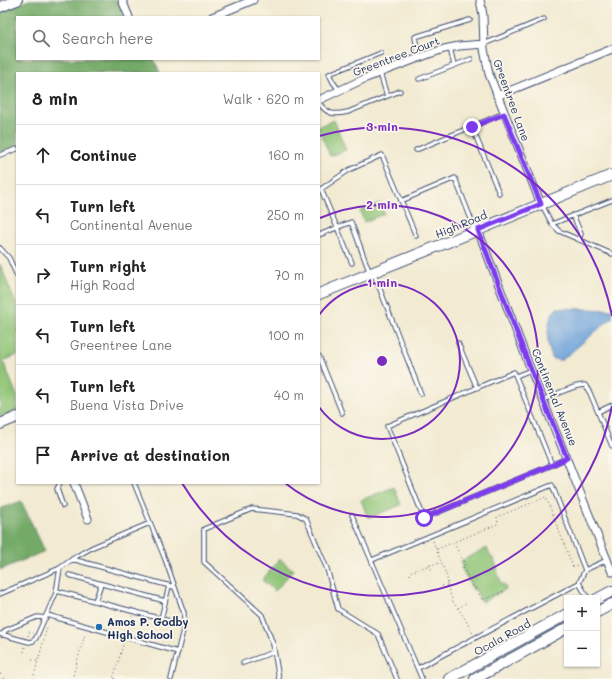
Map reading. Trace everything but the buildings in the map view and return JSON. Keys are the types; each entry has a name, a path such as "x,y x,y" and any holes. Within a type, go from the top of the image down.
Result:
{"street":[{"path":"0,7 17,0"},
{"path":"122,0 129,16"},
{"path":"214,16 253,0"},
{"name":"Greentree Lane","path":"480,0 483,15 485,58 489,74 541,204"},
{"name":"Greentree Court","path":"320,100 339,90 419,58 450,48 484,44"},
{"path":"497,96 612,49"},
{"name":"High Road","path":"320,294 612,175"},
{"name":"Continental Avenue","path":"477,231 612,572"},
{"path":"0,424 16,417"},
{"path":"74,484 88,518"},
{"path":"600,597 612,591"},
{"path":"600,610 612,604"},
{"name":"Ocala Road","path":"449,679 564,616"},
{"path":"475,679 564,630"}],"lane":[{"path":"484,44 544,19"},
{"path":"419,58 415,37 470,20"},
{"path":"450,48 454,66"},
{"path":"339,90 329,74 381,53"},
{"path":"419,79 471,59"},
{"path":"380,73 387,96"},
{"path":"320,104 324,110 329,113 339,114 348,112 400,91"},
{"path":"416,150 504,114"},
{"path":"472,127 499,193"},
{"path":"0,156 16,149"},
{"path":"352,264 322,189 349,170 382,155 416,236"},
{"path":"401,201 455,178 477,231"},
{"path":"552,224 612,200"},
{"path":"541,204 552,224 559,231 612,254"},
{"path":"574,215 581,234 579,240"},
{"path":"320,235 351,222 363,256 421,394"},
{"path":"0,248 9,258 16,274"},
{"path":"458,343 477,388"},
{"path":"320,358 342,413"},
{"path":"516,376 531,370"},
{"path":"552,465 514,372 387,426 424,518 552,465 567,458"},
{"path":"544,400 574,387 585,385 590,393 612,446"},
{"path":"598,412 612,405"},
{"path":"60,484 57,489 63,506"},
{"path":"134,484 165,559 184,613 184,626 171,679"},
{"path":"372,560 552,485 585,570"},
{"path":"279,679 273,644 262,615 204,562 204,529 252,509 297,514 306,518 327,569 338,609 378,634 397,679"},
{"path":"352,515 422,679"},
{"path":"0,594 60,568 93,547 150,523"},
{"path":"72,559 174,587"},
{"path":"418,668 579,583 585,570 608,560"},
{"path":"1,634 30,642 33,641 38,635 57,591 60,568"},
{"path":"69,575 165,601"},
{"path":"579,583 586,595"},
{"path":"95,601 100,584"},
{"path":"160,619 169,586"},
{"path":"57,591 173,622"},
{"path":"1,634 6,630 37,617 47,616 178,652"},
{"path":"243,663 274,652"}],"path":[{"path":"437,550 498,524 497,517 546,497 573,567 583,564"},
{"path":"431,536 447,577 447,584 453,602 464,617 475,638"},
{"path":"454,542 465,565 464,568 482,600 504,591"},
{"path":"410,575 410,572 429,565 442,563"},
{"path":"429,565 432,570"},
{"path":"442,586 447,584"},
{"path":"457,608 466,603"},
{"path":"115,679 113,679 133,611"},
{"path":"33,679 48,622"},
{"path":"72,679 86,630"},
{"path":"32,660 37,661"}],"green space":[{"path":"29,0 117,0 124,16 16,16 16,60 154,60 160,72 16,72 16,146 0,153 0,12"},
{"path":"334,120 346,150 330,156 320,131 320,126"},
{"path":"380,203 384,214 364,222 360,211"},
{"path":"0,264 16,304 16,355 3,361 16,394 16,410 0,417"},
{"path":"394,487 401,505 368,518 361,500"},
{"path":"21,501 45,551 0,570 0,509"},
{"path":"487,548 498,570 497,571 502,585 504,584 506,589 482,602 475,589 473,590 461,567 463,566 461,561"},
{"path":"280,559 293,570 275,591 262,580"}],"water":[{"path":"557,308 612,310 612,319 562,360 557,360 552,358 549,348 548,326 554,311"}],"place":[{"name":"Amos P. Godby High School","path":"99,627"}],"route":[{"path":"424,518 567,458 531,370 478,230 541,204 504,114 472,127"}]}
